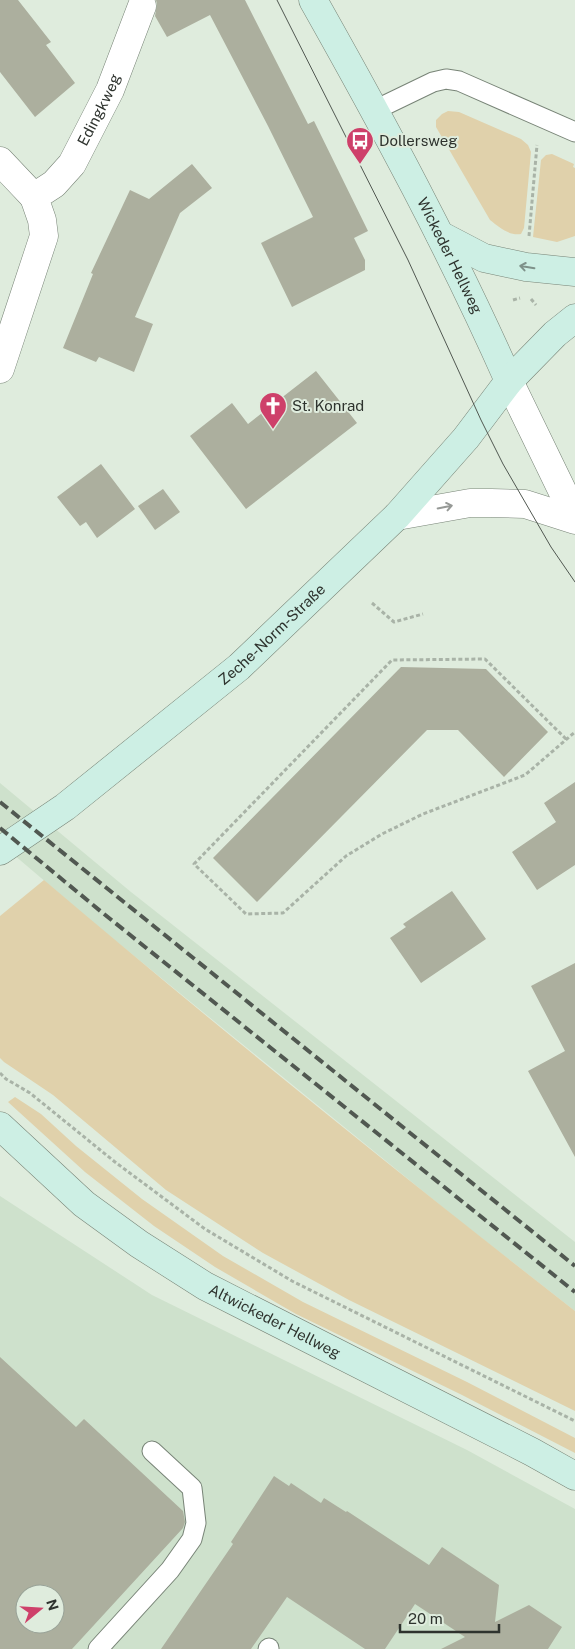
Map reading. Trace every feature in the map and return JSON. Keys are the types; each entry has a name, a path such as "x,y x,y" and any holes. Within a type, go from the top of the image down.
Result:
{"main road":[{"name":"Wickeder Hellweg","path":"312,0 375,110 440,235 480,314 509,381"},
{"path":"440,235 484,258 526,267 575,272"},
{"path":"509,381 555,334 575,318"},
{"name":"Zeche-Norm-Straße","path":"0,851 65,807 239,667 397,516 471,432 509,381"},
{"name":"Altwickeder Hellweg","path":"0,1126 84,1204 140,1244 205,1286 532,1452 575,1476"}],"street":[{"name":"Edingkweg","path":"34,197 54,184 72,164 110,90 142,6"},
{"path":"0,161 34,197 42,220 44,236 0,369"},
{"name":"Wickeder Hellweg","path":"509,381 575,516"},
{"path":"397,516 470,502 525,504 575,520"}],"lane":[{"path":"375,110 433,82 446,79 459,82 575,132"},
{"path":"98,1649 170,1570 192,1539 196,1523 192,1488 152,1450"}],"path":[{"path":"528,244 538,139"},
{"path":"372,603 394,622 424,614"},
{"path":"566,739 485,659 392,660 194,864 246,914 283,913 346,856 382,834 422,814 525,775 575,732"},
{"path":"0,1073 6,1079 30,1093 115,1162 205,1229 292,1281 575,1421"}],"shaded area":[{"path":"448,111 459,112 521,139 528,145 531,152 524,228 521,234 508,232 490,220 436,127 436,120"},
{"path":"552,154 574,164 573,167 575,168 575,236 557,242 533,237 541,160 546,155"},
{"path":"0,783 131,892 575,1242 575,1311 451,1214 101,929 0,843"},
{"path":"44,880 308,1098 575,1311 575,1411 349,1300 263,1253 166,1190 53,1095 0,1058 0,916"},
{"path":"15,1097 41,1114 76,1146 142,1199 223,1256 303,1302 467,1382 575,1438 575,1453 462,1395 296,1314 215,1267 154,1226 85,1172 8,1102"},
{"path":"0,1196 152,1295 467,1450 575,1509 575,1649 0,1649"}],"building":[{"path":"0,0 18,0 51,42 46,45 75,83 35,117 0,72"},
{"path":"156,0 245,0 308,124 314,121 368,231 354,238 365,260 365,270 292,307 261,243 313,217 210,15 167,37 155,16"},
{"path":"192,164 212,188 180,213 135,317 153,324 134,372 99,357 96,362 63,348 93,274 91,273 130,190 149,199"},
{"name":"St. Konrad","path":"316,371 357,423 246,509 190,436 232,403 248,424"},
{"path":"101,464 135,509 97,538 86,522 80,526 57,497"},
{"path":"163,489 180,512 155,530 138,506"},
{"path":"401,667 486,669 548,732 504,777 458,730 427,730 257,902 213,858"},
{"path":"575,782 575,865 537,890 512,852 556,822 544,803"},
{"path":"452,891 486,939 421,983 390,938 406,927 403,924"},
{"path":"575,963 575,1157 528,1071 565,1051 531,986"},
{"path":"0,1357 76,1427 84,1419 183,1511 185,1522 183,1528 72,1649 0,1649"},
{"path":"274,1476 289,1486 291,1483 321,1503 324,1498 347,1511 429,1565 442,1547 499,1585 495,1622 529,1605 562,1627 548,1649 441,1649 465,1637 415,1604 385,1649 365,1649 287,1597 251,1649 161,1649 233,1544 231,1542"}],"tram line":[{"path":"277,0 408,260 503,464 551,547 575,582"}],"railway":[{"path":"0,802 575,1266"},
{"path":"0,828 104,914 575,1292"}],"place":[{"name":"Dollersweg","path":"360,165"},
{"name":"St. Konrad","path":"273,430"}]}
